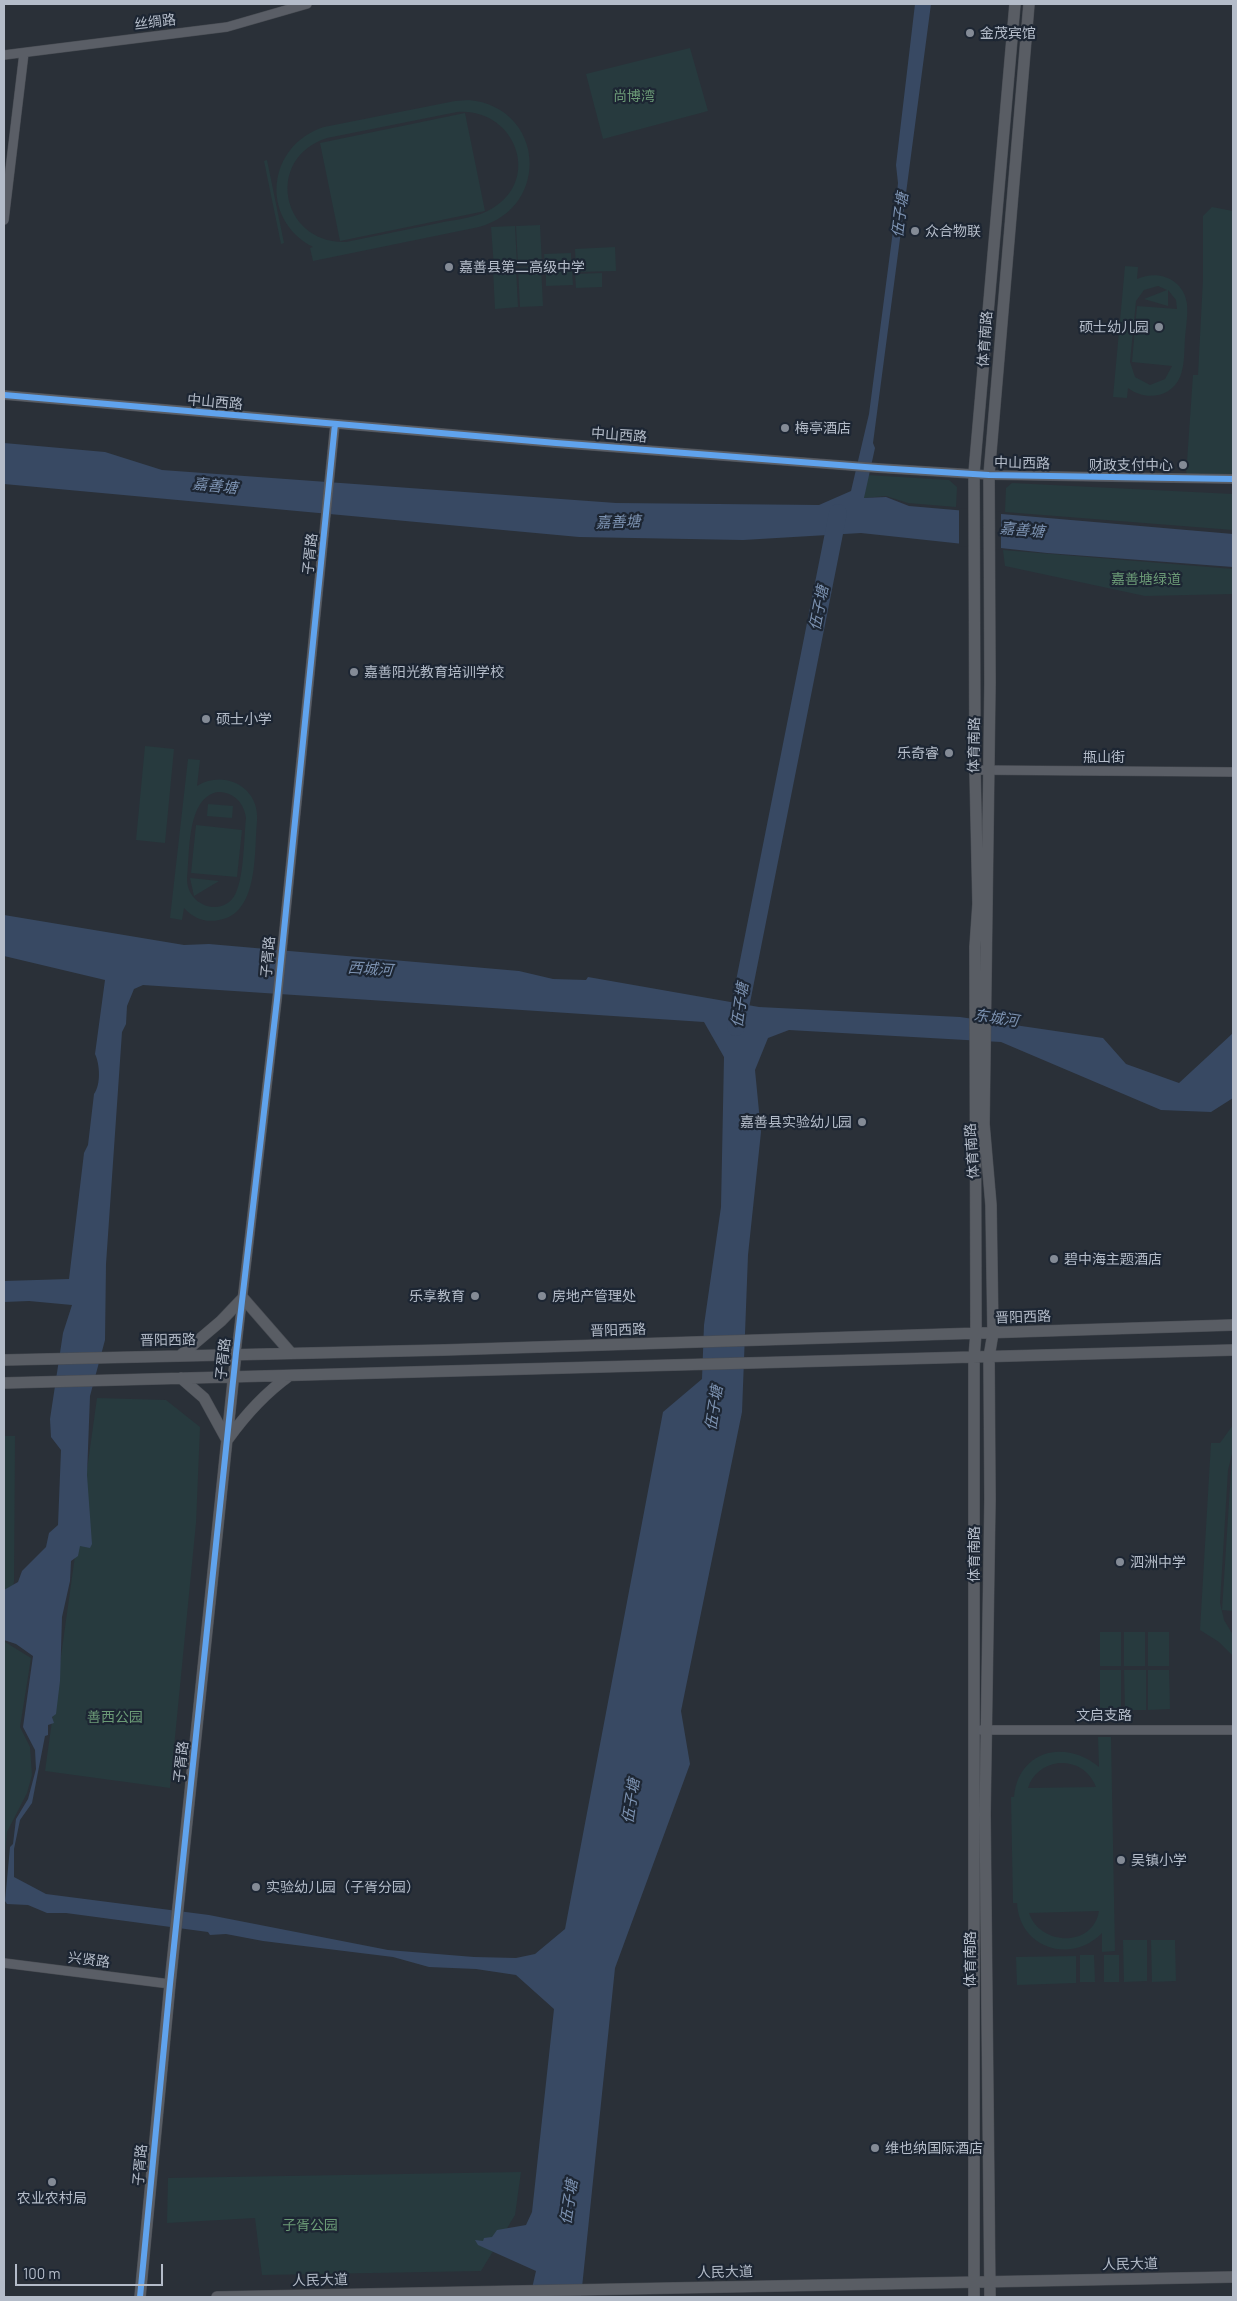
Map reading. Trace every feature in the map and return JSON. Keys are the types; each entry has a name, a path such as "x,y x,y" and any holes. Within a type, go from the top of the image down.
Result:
{"main road":[{"name":"体育南路","path":"974,2297 974,1357 976,1333 980,994 975,770 976,569 974,473 1015,4"},
{"name":"体育南路","path":"980,994 989,770 991,569 989,475 1028,4"},
{"name":"体育南路","path":"980,1074 992,1205 993,1333 989,1357 988,1729 985,1814 990,2297"},
{"path":"181,1355 221,1321 243,1298 291,1353"},
{"name":"晋阳西路","path":"4,1360 780,1340 1233,1325"},
{"path":"4,1383 1233,1350"},
{"name":"子胥路","path":"140,2297 170,1984 236,1353"},
{"path":"181,1378 204,1398 227,1440 248,1412 269,1390 289,1376"},
{"name":"人民大道","path":"217,2297 1233,2277"}],"street":[{"name":"丝绸路","path":"4,55 227,27 307,4"},
{"path":"4,220 24,53"},
{"name":"中山西路","path":"4,395 878,468 989,475 1233,479"},
{"name":"子胥路","path":"236,1353 277,1000 335,424"},
{"name":"甁山街","path":"975,770 1233,772"},
{"name":"文启支路","path":"975,1731 988,1729 1233,1730"},
{"name":"兴贤路","path":"4,1963 170,1984"}],"green space":[{"name":"尚博湾","path":"690,48 708,111 603,139 586,74"},
{"path":"469,100 494,107 512,120 524,138 530,159 528,180 519,200 503,216 479,227 313,261 310,248 313,247 296,235 284,219 278,201 277,183 281,165 291,149 305,136 324,127 455,101","holes":["457,112 477,113 493,121 506,132 515,146 518,163 516,179 508,195 493,208 467,218 346,242 324,239 307,229 295,215 288,198 288,180 294,163 307,148 327,138"]},
{"path":"465,113 485,211 340,241 320,143"},
{"path":"267,160 284,243 281,244 264,161"},
{"path":"1212,207 1233,211 1233,476 1186,476 1193,375 1198,375 1203,279 1203,216"},
{"path":"540,225 542,265 518,266 516,226"},
{"path":"515,226 517,266 494,267 491,227"},
{"path":"615,247 616,271 576,272 575,249"},
{"path":"571,253 571,266 545,267 544,254"},
{"path":"541,266 543,306 520,307 518,268"},
{"path":"1125,266 1138,267 1137,279 1153,275 1169,278 1181,288 1185,295 1187,312 1183,368 1176,384 1164,393 1150,396 1142,395 1128,388 1127,398 1113,397","holes":["1158,286 1167,290 1144,299 1168,306 1168,290 1176,300 1177,309 1137,306 1132,362 1172,366 1165,379 1150,385 1135,377 1130,362 1136,301 1144,290"]},
{"path":"516,268 518,307 495,309 493,269"},
{"path":"572,271 573,285 546,286 546,272"},
{"path":"602,273 602,287 576,288 575,274"},
{"path":"867,475 949,480 957,487 956,507 908,503 886,496 864,498"},
{"path":"1012,483 1233,494 1233,530 1005,512 1006,488"},
{"name":"嘉善塘绿道","path":"1003,550 1233,569 1233,594 1145,596 1005,566"},
{"path":"145,746 174,749 165,843 136,840"},
{"path":"188,759 200,760 197,786 207,781 229,781 238,784 253,799 257,821 252,880 248,894 241,906 232,915 214,921 204,920 191,915 184,908 182,920 170,918","holes":["223,792 237,799 243,807 246,818 242,865 237,890 232,899 225,905 217,907 201,903 194,897 189,890 187,880 190,842 195,815 200,804 208,796"]},
{"path":"208,804 233,806 232,818 207,816"},
{"path":"196,825 242,830 237,877 191,873"},
{"path":"190,878 219,881 194,896"},
{"name":"善西公园","path":"97,1398 166,1400 200,1427 196,1523 170,1788 45,1771"},
{"path":"1233,1425 1233,1450 1228,1470 1220,1603 1224,1620 1233,1635 1233,1656 1219,1642 1200,1630 1211,1443 1220,1443"},
{"path":"4,1436 15,1436 14,1581 5,1642 31,1658 20,1727 30,1747 32,1775 27,1793 7,1832 4,1865"},
{"path":"1233,1457 1233,1611 1222,1610"},
{"path":"1100,1632 1121,1632 1121,1666 1100,1666"},
{"path":"1124,1632 1145,1632 1145,1666 1124,1666"},
{"path":"1148,1632 1169,1632 1169,1666 1148,1666"},
{"path":"1100,1670 1121,1670 1121,1710 1100,1710"},
{"path":"1124,1670 1146,1670 1146,1710 1125,1710"},
{"path":"1148,1670 1169,1670 1170,1709 1148,1710"},
{"path":"1098,1737 1111,1737 1115,1951 1102,1952 1102,1933 1090,1943 1076,1948 1062,1949 1049,1947 1037,1941 1027,1931 1020,1919 1017,1903 1013,1903 1011,1797 1014,1797 1017,1781 1024,1769 1034,1759 1046,1754 1072,1753 1086,1758 1099,1767","holes":["1059,1763 1071,1764 1082,1769 1090,1776 1096,1787 1028,1788 1032,1778 1039,1771","1099,1911 1095,1923 1087,1932 1077,1937 1066,1938 1054,1937 1044,1932 1035,1924 1029,1913"]},
{"path":"1123,1940 1147,1940 1147,1981 1124,1982"},
{"path":"1151,1940 1175,1940 1176,1981 1152,1982"},
{"path":"1080,1955 1094,1955 1095,1982 1080,1982"},
{"path":"1104,1955 1119,1955 1119,1982 1104,1982"},
{"path":"1076,1956 1076,1983 1017,1985 1016,1957"},
{"name":"子胥公园","path":"521,2172 515,2215 481,2271 262,2275 255,2218 167,2223 168,2178"}],"water":[{"name":"嘉善塘","path":"915,4 931,4 873,443 875,448 864,498 886,497 909,506 1233,534 1233,567 1047,553 861,533 743,540 579,537 4,484 4,443 105,452 162,470 616,503 819,505 851,491 869,414 894,223 898,183 896,165"},
{"name":"西城河","path":"4,915 184,945 209,944 519,971 553,979 586,980 588,977 759,1007 960,1017 1103,1038 1126,1064 1179,1083 1233,1033 1233,1098 1211,1112 1161,1110 1001,1042 789,1030 768,1038 755,1070 761,1132 748,1255 742,1412 681,1711 690,1764 615,1968 581,2297 530,2297 536,2271 478,2245 475,2240 483,2241 484,2238 492,2237 497,2230 526,2225 532,2212 554,2009 516,1975 476,1969 429,1967 393,1957 263,1941 226,1934 210,1935 208,1932 66,1913 47,1913 28,1905 7,1904 5,1901 10,1847 13,1844 16,1819 28,1799 36,1769 35,1750 23,1727 33,1656 16,1644 4,1640 4,1590 18,1582 22,1571 46,1547 49,1533 58,1525 61,1450 51,1437 50,1419 63,1333 72,1305 29,1301 4,1302 4,1281 69,1279 84,1153 88,1145 94,1094 99,1080 99,1069 95,1054 105,980 4,956","holes":["143,985 704,1022 724,1057 721,1207 704,1325 702,1379 663,1412 565,1929 535,1954 516,1958 474,1957 388,1950 209,1915 46,1894 14,1877 14,1849 20,1820 32,1803 45,1736 48,1735 48,1725 54,1723 52,1717 56,1714 60,1681 62,1617 70,1581 71,1561 78,1556 80,1546 90,1548 92,1544 87,1475 90,1396 105,1340 106,1264 122,1032 126,1024 127,1006 134,989"]}],"pier":[{"path":"959,508 1001,512 1001,550 959,546"}],"waterway":[{"name":"伍子塘","path":"736,1027 838,513"}],"cycle path":[{"path":"4,395 556,443 878,468 989,475 1233,479"},
{"path":"140,2297 170,1984 236,1353 277,1000 335,424"}],"place":[{"name":"金茂宾馆","path":"970,33"},
{"name":"众合物联","path":"915,231"},
{"name":"嘉善县第二高级中学","path":"449,267"},
{"name":"硕士幼儿园","path":"1159,327"},
{"name":"梅亭酒店","path":"785,428"},
{"name":"财政支付中心","path":"1183,465"},
{"name":"嘉善阳光教育培训学校","path":"354,672"},
{"name":"硕士小学","path":"206,719"},
{"name":"乐奇睿","path":"949,753"},
{"name":"嘉善县实验幼儿园","path":"862,1122"},
{"name":"碧中海主题酒店","path":"1054,1259"},
{"name":"乐享教育","path":"475,1296"},
{"name":"房地产管理处","path":"542,1296"},
{"name":"泗洲中学","path":"1120,1562"},
{"name":"吴镇小学","path":"1121,1860"},
{"name":"实验幼儿园（子胥分园）","path":"256,1887"},
{"name":"维也纳国际酒店","path":"875,2148"},
{"name":"农业农村局","path":"52,2182"}],"water label":[{"name":"东城河","path":"996,1018"}]}
